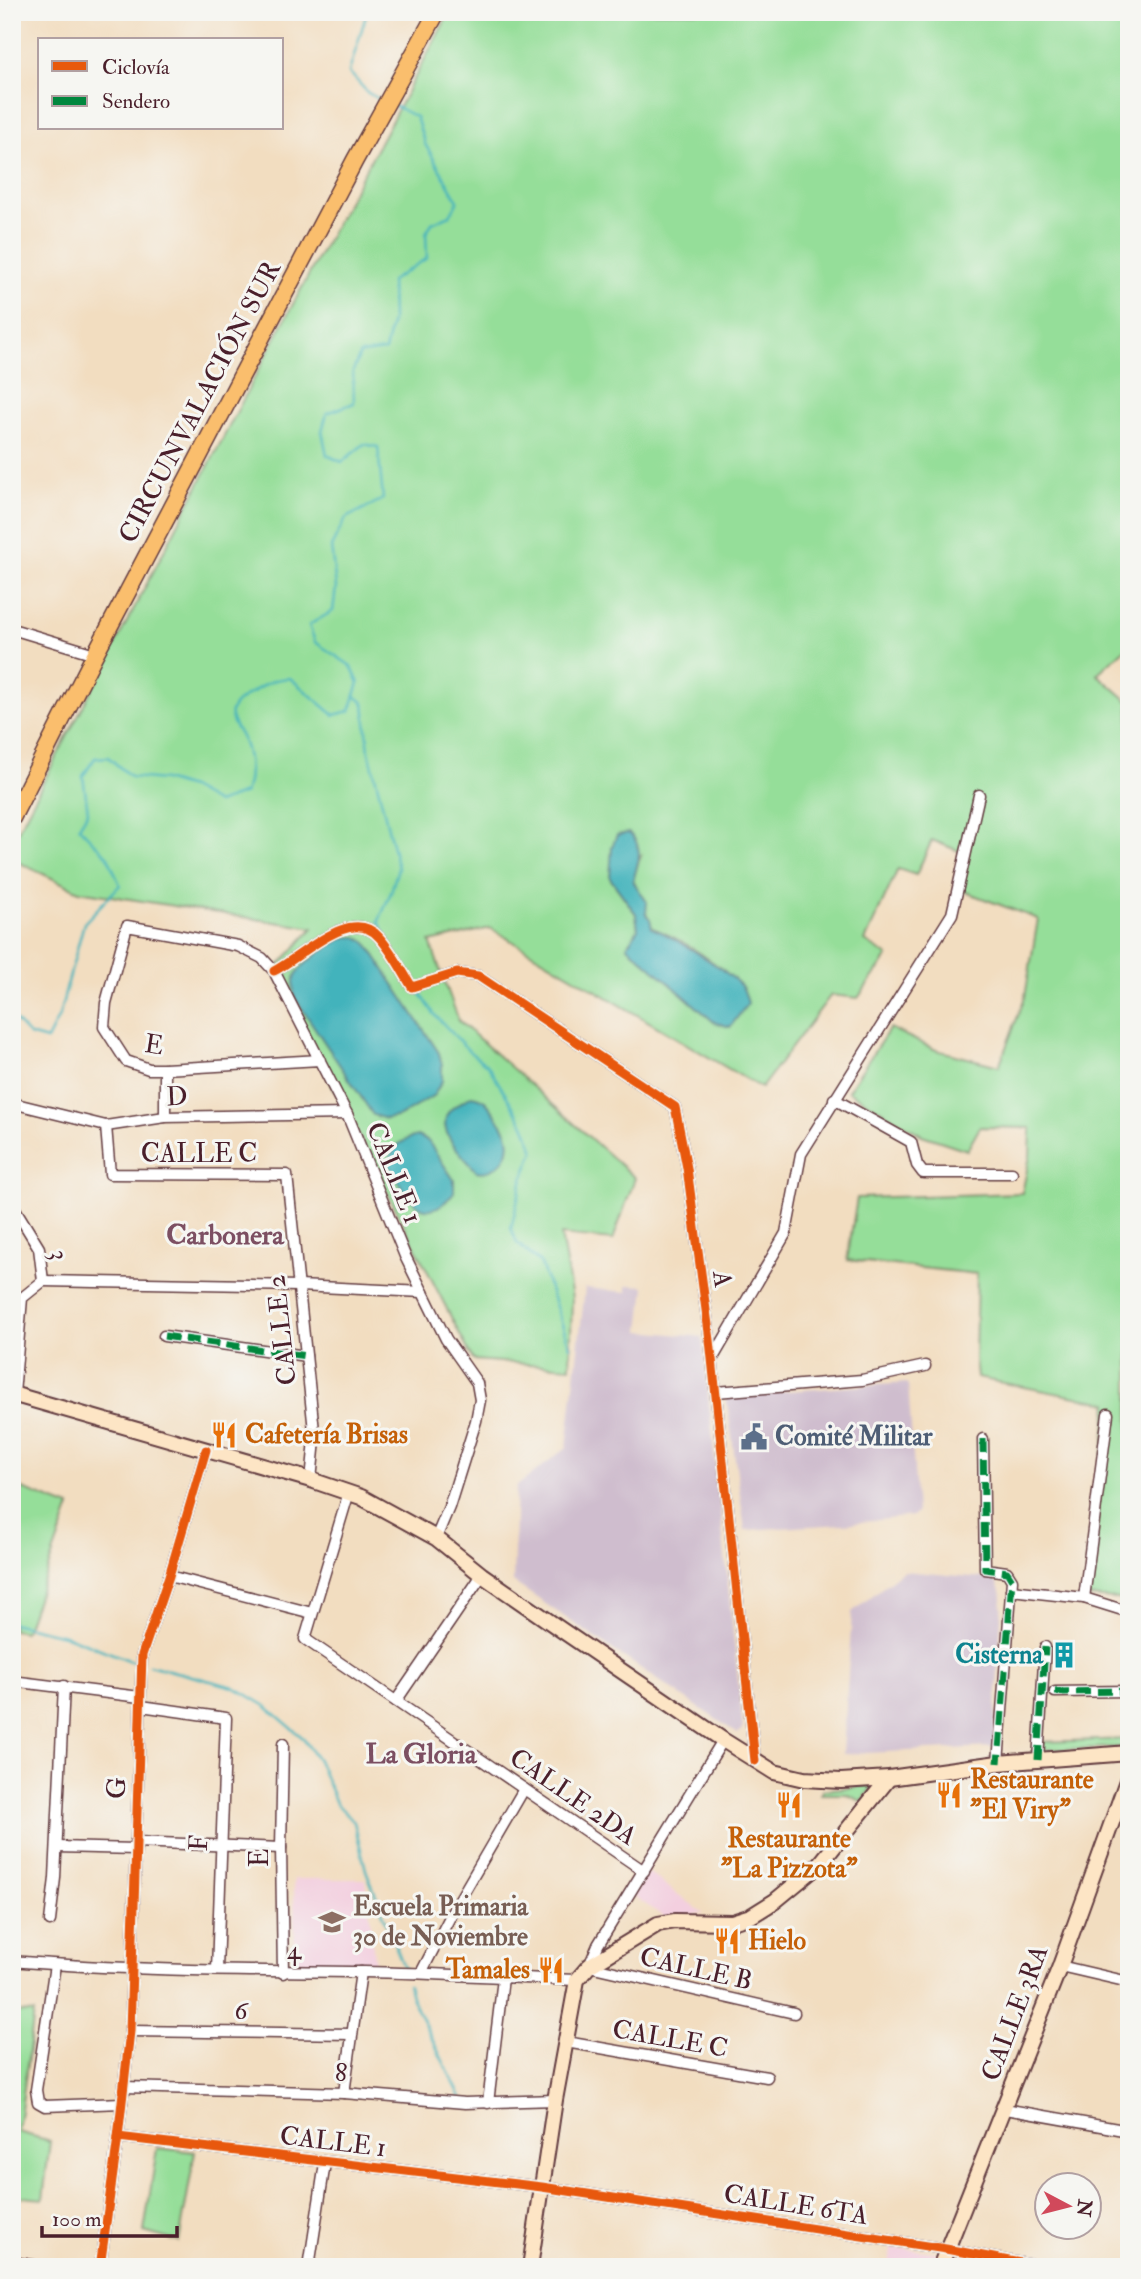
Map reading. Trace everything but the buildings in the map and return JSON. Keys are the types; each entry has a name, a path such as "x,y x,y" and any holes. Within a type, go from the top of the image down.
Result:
{"main road":[{"name":"CIRCUNVALACIÓN SUR","path":"12,818 95,654 381,112 437,12"},
{"path":"13,1394 349,1492 436,1538 482,1574 723,1741 774,1772 804,1779 841,1781 889,1778 998,1763 1129,1753"},
{"name":"CALLE 3RA","path":"940,2267 1060,1966 1129,1775"},
{"path":"530,2267 555,2100 577,1980 589,1966 658,1924 675,1921 732,1922 751,1916 775,1901 820,1864 889,1778"}],"street":[{"path":"12,629 95,654"},
{"path":"712,1359 786,1233 801,1154 952,914 979,795"},
{"name":"A","path":"274,971 292,962 334,932 360,925 369,928 380,937 412,987 457,973 478,976 675,1107 687,1168 712,1359 755,1761"},
{"name":"CALLE 1","path":"127,926 239,946 262,958 274,971 320,1060 347,1114 423,1292 446,1339 477,1382 480,1400 463,1465 436,1538"},
{"name":"E","path":"127,926 106,1003 104,1027 126,1061 149,1069 165,1069 320,1060"},
{"path":"165,1069 165,1117"},
{"path":"834,1099 911,1142 917,1165 923,1172 1012,1173"},
{"name":"D","path":"12,1103 106,1126 165,1117 347,1114"},
{"name":"CALLE C","path":"106,1126 110,1174 287,1175"},
{"name":"CALLE 2","path":"287,1175 315,1440 311,1480"},
{"name":"3","path":"12,1204 39,1248 43,1281 22,1298 13,1394"},
{"path":"43,1281 299,1286 423,1292"},
{"path":"164,1336 306,1356"},
{"path":"716,1392 862,1380 925,1366"},
{"path":"1084,1598 1108,1415"},
{"path":"983,1439 985,1569 1011,1574 998,1763"},
{"name":"G","path":"100,2267 130,2031 142,1655 169,1576 206,1450"},
{"path":"169,1576 312,1613 349,1492"},
{"path":"396,1702 482,1574"},
{"path":"1011,1590 1084,1598 1129,1612"},
{"name":"CALLE 2DA","path":"312,1613 305,1639 643,1871"},
{"path":"1038,1760 1045,1647"},
{"path":"20,1682 64,1686 141,1702"},
{"path":"50,1921 57,1847 64,1686"},
{"path":"1055,1692 1129,1691"},
{"name":"F","path":"141,1702 226,1718 217,1970"},
{"path":"589,1966 598,1945 723,1741"},
{"name":"E","path":"283,1973 281,1848 284,1744"},
{"path":"421,1973 453,1911 524,1789"},
{"path":"57,1847 220,1845 281,1848"},
{"name":"4","path":"12,1961 132,1968 283,1973 421,1973 577,1980"},
{"path":"55,1965 36,2090 38,2102 45,2106 122,2103"},
{"name":"CALLE B","path":"589,1966 794,2013"},
{"path":"1060,1966 1129,1982"},
{"path":"344,2093 361,1972"},
{"path":"488,2103 503,1978"},
{"name":"6","path":"130,2031 352,2034"},
{"name":"CALLE C","path":"566,2042 766,2077"},
{"name":"8","path":"124,2087 344,2093 488,2103 555,2100"},
{"path":"1005,2109 1129,2131"},
{"name":"CALLE 1","path":"118,2137 542,2187"},
{"path":"309,2267 326,2163"},
{"name":"CALLE 6TA","path":"542,2187 946,2249 1042,2267"},
{"path":"12,2262 45,2267"}],"shaded area":[{"path":"627,1285 645,1286 640,1331 702,1337 743,1728 738,1734 513,1582 516,1487 567,1447 585,1288 627,1292"},
{"path":"908,1383 917,1512 913,1516 844,1524 745,1530 726,1395"},
{"path":"903,1571 995,1579 1002,1596 994,1747 843,1754 852,1612"},
{"path":"648,1872 703,1913 665,1917 633,1896"},
{"name":"Escuela Primaria 30 de Noviembre","path":"294,1879 366,1879 375,1967 295,1964"},
{"path":"891,2247 940,2253 935,2267 889,2267"}],"green space":[{"path":"450,12 1129,12 1129,645 1097,674 1129,702 1129,1600 1088,1597 1108,1403 977,1378 977,1274 847,1260 857,1198 1022,1193 1030,1156 1031,1128 980,1127 967,1150 922,1135 848,1091 890,1028 936,1050 999,1066 1025,997 1038,919 963,891 964,853 932,840 916,875 898,869 865,941 888,956 858,998 831,995 761,1088 490,928 430,942 459,1021 635,1178 613,1240 561,1235 572,1298 570,1367 473,1360 274,971 313,928 79,891 18,862 12,873 12,842 292,306","holes":["641,856 634,875 634,884 652,928 701,954 744,989 638,929 636,914 610,878"]},
{"path":"12,1485 70,1507 25,1632 12,1630"},
{"path":"1129,1739 1129,1747 1039,1750 1040,1742"},
{"path":"875,1785 861,1801 846,1794 821,1794 823,1790"},
{"path":"12,2012 34,2013 18,2132 50,2141 43,2199 12,2196"},
{"path":"157,2148 195,2152 179,2242 144,2232"}],"water":[{"path":"629,833 639,850 633,881 647,902 646,914 652,928 713,963 743,989 748,1003 730,1027 714,1022 627,946 638,929 636,914 610,878 612,847 617,835"},
{"path":"346,937 357,937 366,942 439,1053 442,1081 434,1095 400,1116 386,1119 373,1115 295,998 293,984 299,970 318,953"},
{"path":"471,1096 486,1102 508,1136 508,1151 501,1163 483,1172 476,1171 453,1144 446,1128 445,1121 450,1110"},
{"path":"417,1136 428,1141 454,1180 454,1192 443,1204 433,1209 424,1209 408,1196 388,1164 397,1146"}],"waterway":[{"name":"Carbonera","path":"367,12 349,72 368,93 381,100"},
{"name":"Carbonera","path":"12,1017 29,1035 47,1040 59,1016 84,923 120,885 108,857 79,827 88,812 83,776 95,758 108,757 131,777 164,780 190,788 217,803 245,793 248,783 246,749 231,714 238,701 268,683 290,678 334,715 350,711 359,683 351,666 315,642 309,625 333,611 336,587 331,547 346,518 383,499 378,447 364,444 342,462 327,455 322,431 327,413 354,403 353,371 360,354 385,351 392,320 391,281 427,258 426,233 432,223 450,215 458,201 425,144 416,117 393,105"},
{"path":"355,696 364,703 369,751 398,868 379,921 390,943"},
{"path":"417,988 434,1014 471,1053 488,1066 525,1126 534,1151 523,1178 511,1228 517,1243 541,1264 570,1347"},
{"path":"12,1623 64,1635 134,1662"},
{"path":"149,1665 234,1687 266,1706 302,1737 318,1760 336,1803 354,1822 366,1870 405,1970"},
{"path":"408,1985 411,1997 461,2097"}],"marked path":[{"path":"164,1336 306,1356"},
{"path":"983,1439 985,1569 1007,1572 1012,1580 998,1763"},
{"path":"1038,1760 1045,1647"},
{"path":"1055,1692 1129,1691"}],"cycle path":[{"path":"274,971 341,930 355,927 368,929 384,943 412,987 457,973 478,976 675,1107 687,1168 710,1340 755,1761"},
{"path":"100,2267 130,2031 142,1655 169,1576 206,1450"},
{"path":"118,2137 542,2187 946,2249 1042,2267"}],"place":[{"name":"Cafetería Brisas","path":"224,1435"},
{"name":"Comité Militar","path":"754,1437"},
{"name":"Cisterna","path":"1064,1655"},
{"name":"Restaurante \"El Viry\"","path":"949,1795"},
{"name":"Restaurante \"La Pizzota\"","path":"789,1805"},
{"name":"Escuela Primaria 30 de Noviembre","path":"332,1922"},
{"name":"Hielo","path":"727,1941"},
{"name":"Tamales","path":"551,1970"}],"district":[{"name":"Carbonera","path":"225,1235"},
{"name":"La Gloria","path":"421,1754"}]}
